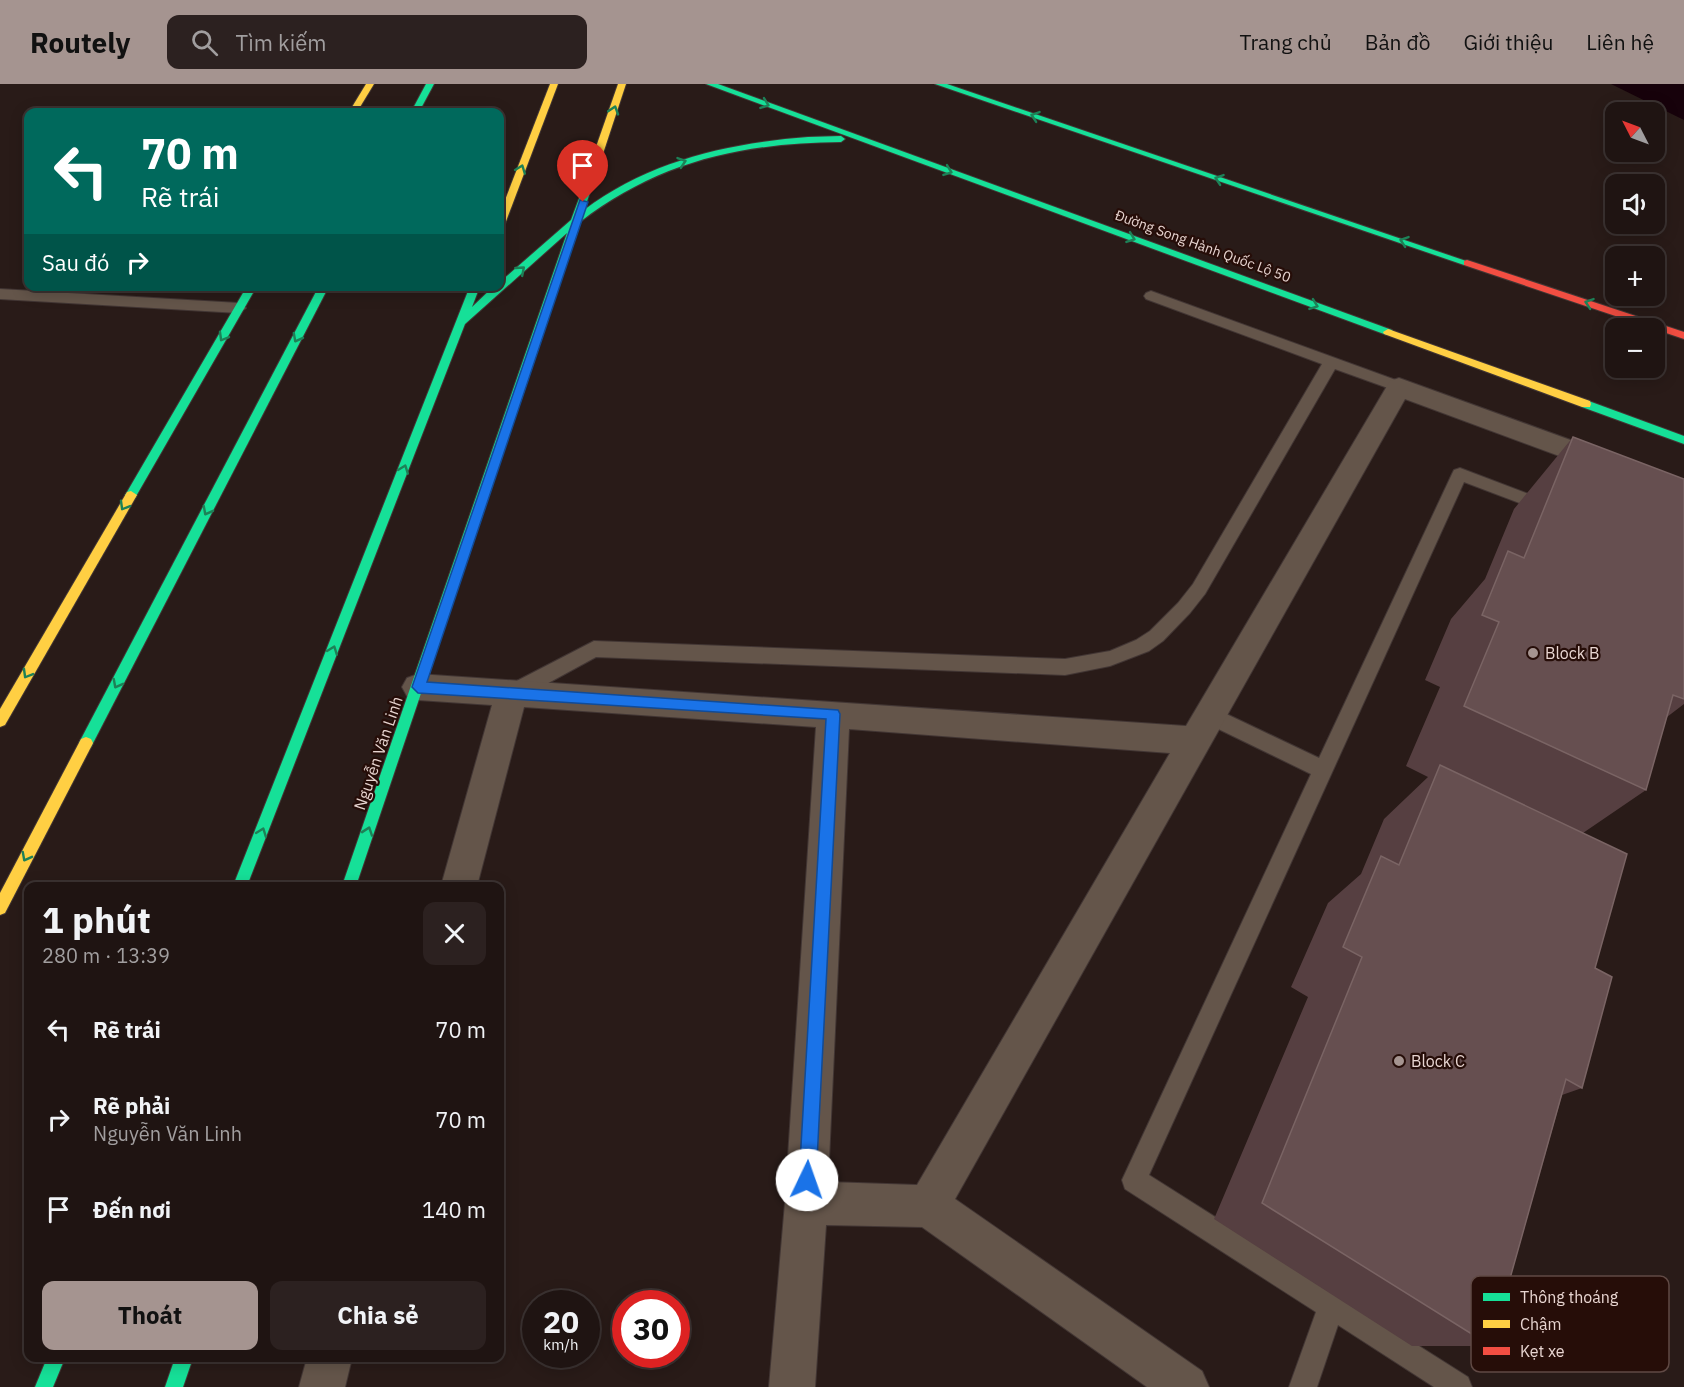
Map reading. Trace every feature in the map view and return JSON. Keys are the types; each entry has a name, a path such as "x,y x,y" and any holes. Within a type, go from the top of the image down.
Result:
{"main road":[{"path":"355,108 370,84"},
{"path":"417,108 430,84"},
{"path":"504,214 554,84"},
{"name":"Nguyễn Văn Linh","path":"350,882 622,84"},
{"name":"Đường Song Hành Quốc Lộ 50","path":"710,84 730,88 866,141 1684,440"},
{"path":"939,84 1684,336"},
{"path":"504,285 596,206 640,179 664,168 717,152 766,143 807,139 866,141"},
{"path":"0,721 249,291"},
{"path":"0,908 321,291"},
{"path":"242,882 473,291"},
{"path":"461,322 497,291"},
{"path":"44,1387 54,1362"},
{"path":"174,1387 183,1362"}],"street":[{"path":"928,1206 1399,387 1603,474 1684,492"},
{"path":"418,687 833,714 1203,728"},
{"path":"460,882 512,693"},
{"path":"792,1387 806,1203 833,714"},
{"path":"806,1203 928,1206 1186,1387"},
{"path":"322,1387 329,1362"}],"lane":[{"path":"0,294 239,308"},
{"path":"1152,297 1399,387"},
{"path":"512,693 594,648 1065,667 1104,661 1143,647 1175,621 1199,590 1332,361"},
{"path":"1458,1387 1134,1180 1460,474 1566,514"},
{"path":"1203,728 1323,770"},
{"path":"1303,1387 1331,1307"}],"shaded area":[{"path":"1611,84 1684,84 1684,120 1665,111 1665,102 1648,102"}],"building":[{"path":"1573,437 1684,479 1684,699 1673,695 1646,790 1464,706 1499,622 1482,615 1508,551 1524,558"},
{"name":"Block C","path":"1440,765 1627,854 1595,968 1612,977 1582,1088 1566,1079 1511,1276 1471,1276 1471,1334 1262,1203 1362,957 1343,947 1381,856 1399,865"}],"traffic: fast":[{"path":"417,108 430,84"},
{"path":"710,84 1388,332"},
{"path":"939,84 1467,263"},
{"path":"504,283 577,219 623,188 652,174 682,162 744,146 841,139"},
{"path":"350,882 587,187"},
{"path":"131,495 249,291"},
{"path":"86,743 321,291"},
{"path":"242,882 473,291"},
{"path":"461,322 495,291"},
{"path":"1586,404 1684,440"},
{"path":"44,1387 54,1362"},
{"path":"174,1387 183,1362"}],"traffic: slow":[{"path":"355,108 370,84"},
{"path":"504,214 554,84"},
{"path":"587,187 622,84"},
{"path":"1388,332 1586,404"},
{"path":"0,721 131,495"},
{"path":"0,908 86,743"}],"traffic: jam":[{"path":"1467,263 1684,336"}],"place":[{"name":"Block B","path":"1533,653"},
{"name":"Block C","path":"1399,1061"}],"route":[{"path":"583,202 418,687 833,714 807,1180"}]}
